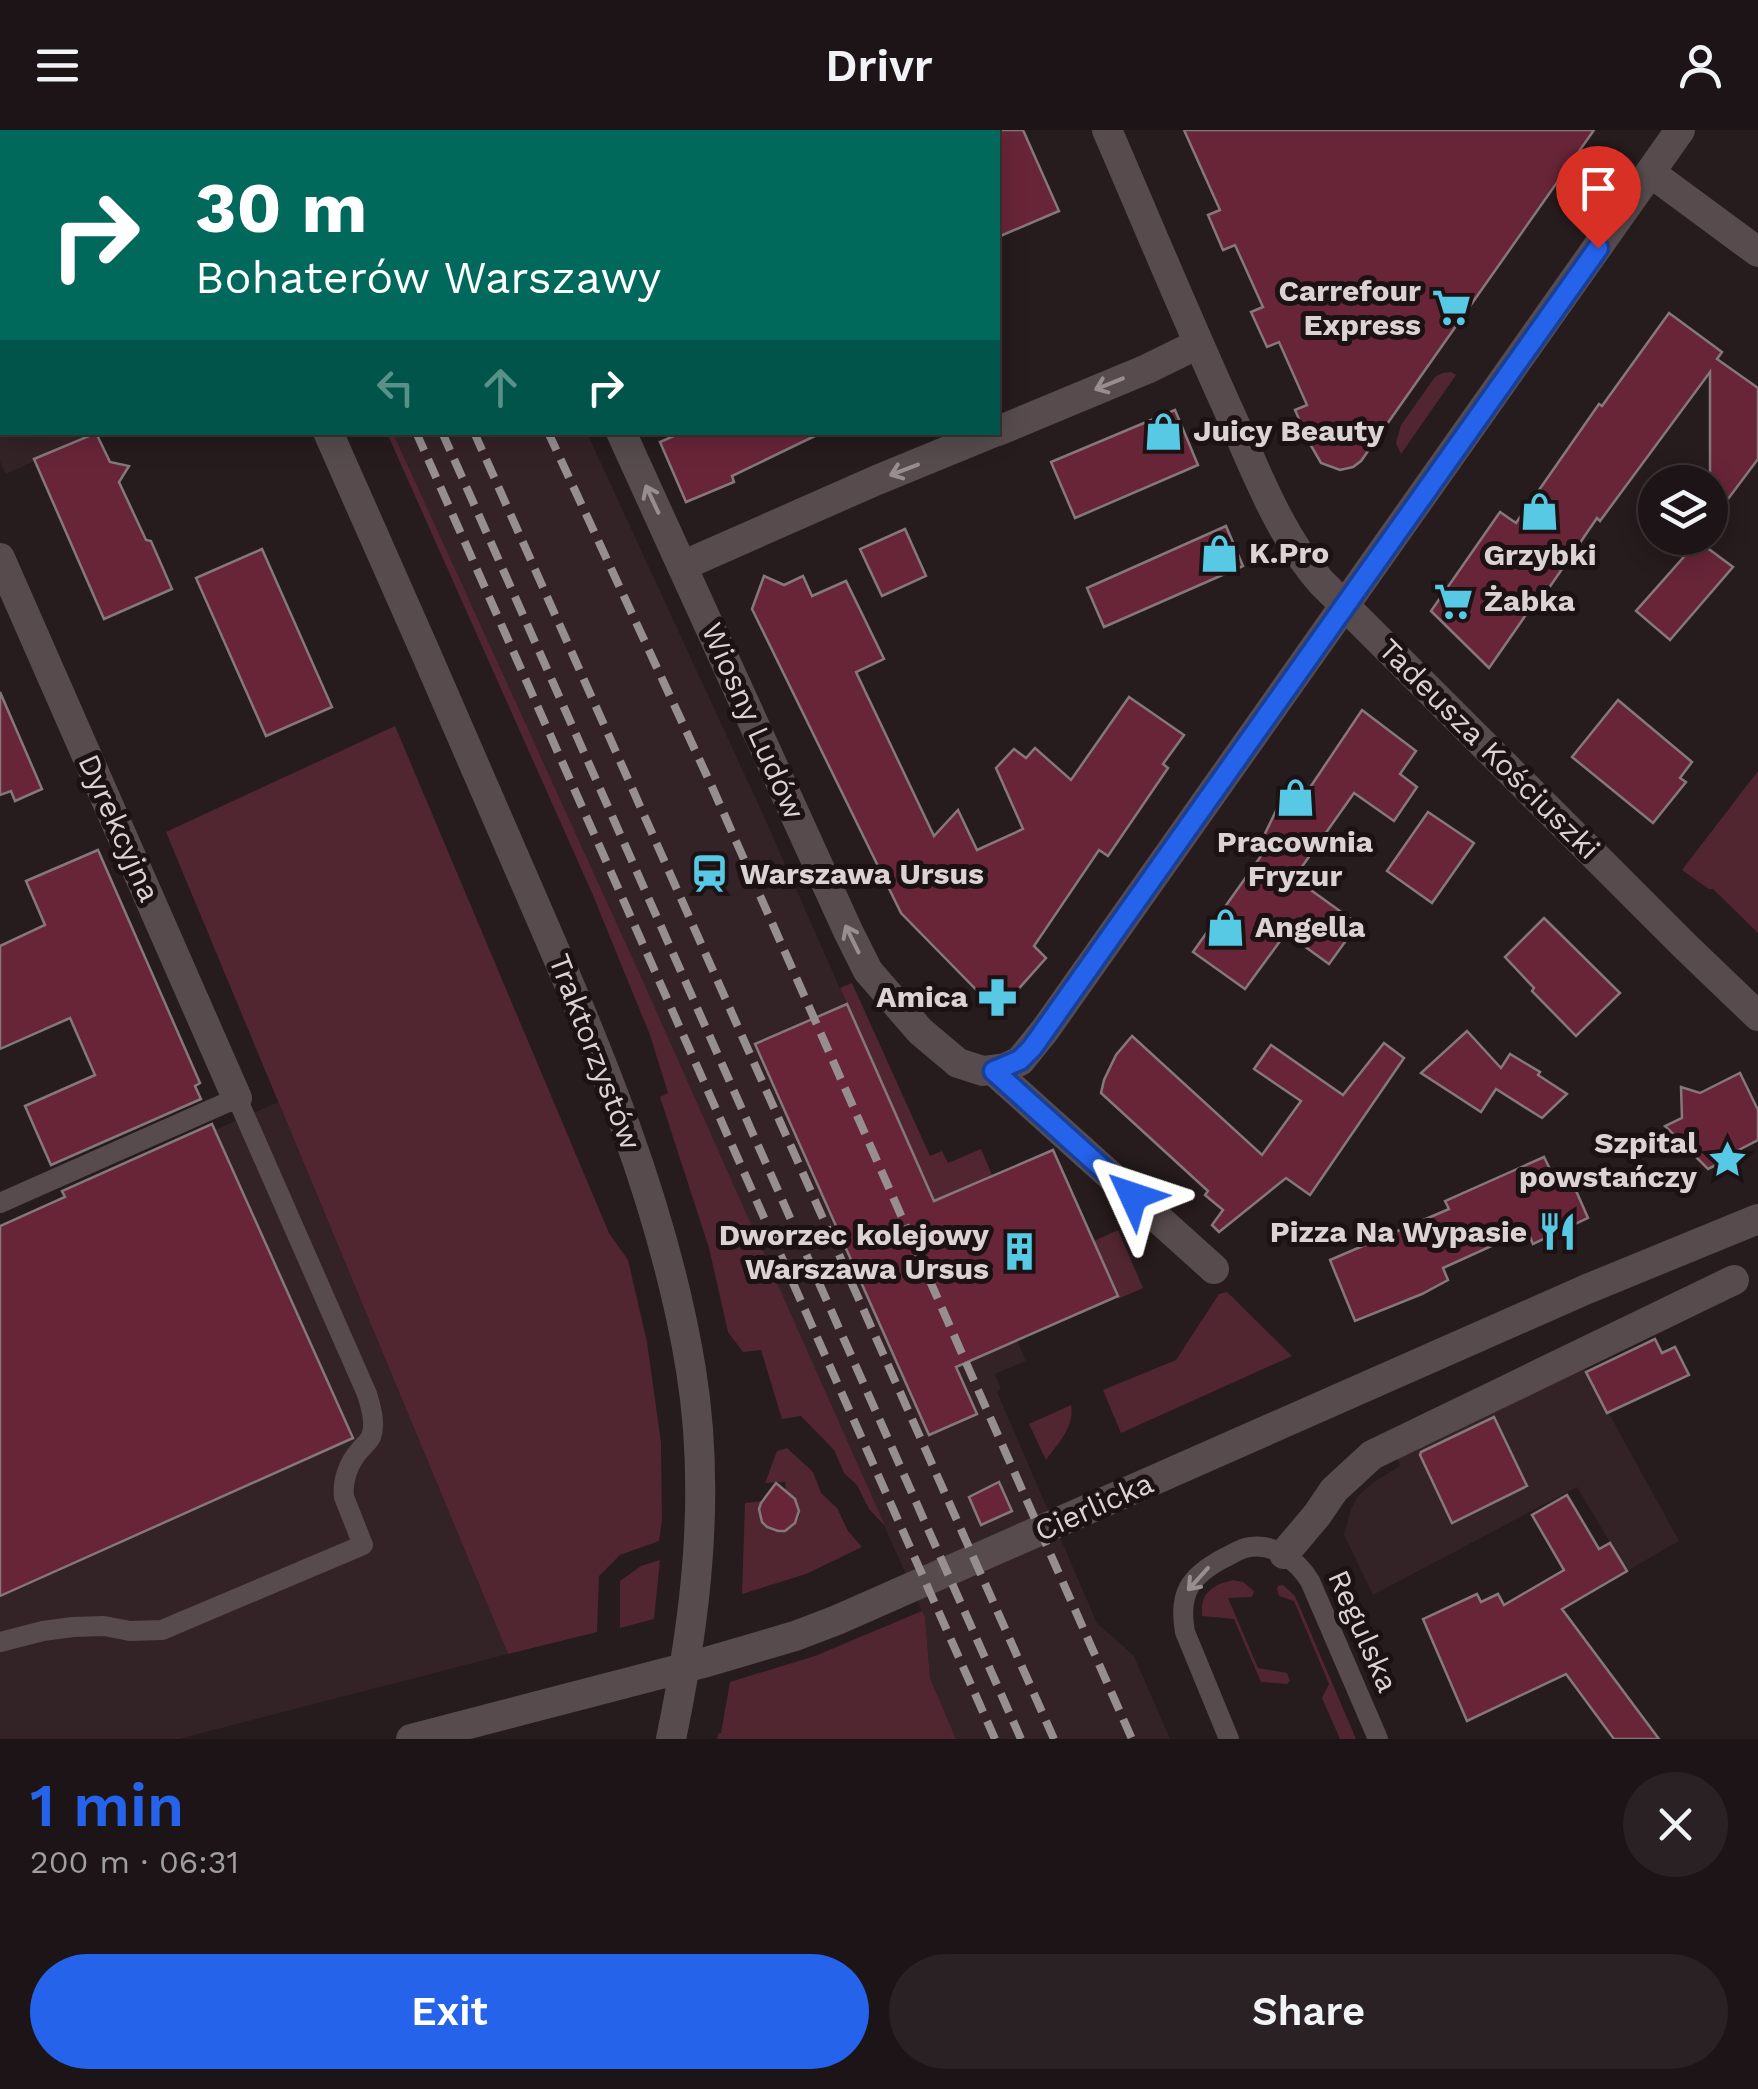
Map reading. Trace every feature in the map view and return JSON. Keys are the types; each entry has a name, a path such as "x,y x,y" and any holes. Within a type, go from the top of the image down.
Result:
{"street":[{"name":"Tadeusza Kościuszki","path":"1106,130 1277,518 1302,560 1758,1016"},
{"path":"994,1071 1020,1060 1032,1048 1680,130"},
{"path":"1650,172 1758,252"},
{"path":"1000,430 1198,344"},
{"name":"Traktorzystów","path":"329,435 574,996 650,1196 674,1283 692,1373 700,1458 697,1564 674,1724"},
{"name":"Wiosny Ludów","path":"622,435 868,972 941,1051 974,1070 994,1071 1214,1269"},
{"path":"682,566 989,435"},
{"name":"Dyrekcyjna","path":"0,558 9,601 237,1098"},
{"name":"Cierlicka","path":"411,1739 796,1636 1587,1288 1758,1219"},
{"path":"1284,1554 1334,1490 1372,1455 1734,1280"}],"lane":[{"path":"0,1204 237,1098 372,1409 371,1438 353,1459 343,1488 363,1545 162,1630 74,1627 0,1642"},
{"path":"1229,1739 1184,1632 1184,1594 1194,1577 1246,1547 1284,1554"},
{"name":"Regulska","path":"1284,1554 1294,1560 1310,1581 1378,1739"}],"shaded area":[{"path":"1451,372 1456,375 1401,454 1396,443 1401,425 1435,377"},
{"path":"0,435 92,435 6,474 0,461"},
{"path":"388,435 394,435 643,981 885,1526 844,1473 834,1450 801,1416 782,1419 761,1350 743,1352 728,1332 709,1248 660,1097 668,1093 650,1035 592,893"},
{"path":"394,435 588,435 761,810 935,1203 1014,1333 1026,1361 995,1374 1001,1389 997,1392 1097,1623 1134,1656 1170,1739 956,1739 930,1678 925,1618 643,981"},
{"path":"395,726 609,1233 628,1260 647,1342 661,1443 659,1541 620,1555 599,1576 597,1632 508,1654 166,832"},
{"path":"1758,771 1758,933 1713,889 1682,870"},
{"path":"852,983 930,1156 942,1151 948,1163 981,1149 992,1175 935,1201 840,988"},
{"path":"278,1102 508,1654 179,1739 0,1739 0,1226"},
{"path":"1118,1230 1143,1288 1118,1299 1092,1242"},
{"path":"1227,1292 1292,1356 1121,1433 1103,1390 1176,1360 1219,1294"},
{"path":"1583,1366 1679,1541 1627,1571 1577,1487 1373,1595 1344,1535 1358,1496 1400,1466 1396,1454"},
{"path":"1071,1405 1068,1428 1046,1460 1029,1424"},
{"path":"787,1448 813,1472 821,1493 837,1508 848,1531 862,1547 806,1574 742,1594 745,1503 763,1501 760,1517 764,1526 774,1530 794,1524 800,1515 798,1505 786,1494 785,1482 765,1483 777,1451"},
{"path":"660,1560 654,1619 620,1628 620,1581 641,1566"},
{"path":"1233,1580 1254,1591 1252,1597 1228,1598 1258,1668 1287,1673 1287,1684 1261,1682 1234,1619 1202,1616 1203,1601 1209,1591"},
{"path":"1283,1585 1295,1596 1356,1739 1340,1739 1322,1698 1329,1684 1294,1601 1279,1596 1278,1586"},
{"path":"922,1611 930,1678 956,1739 717,1739 730,1682 815,1656"}],"building":[{"path":"1000,130 1023,130 1059,211 1000,236"},
{"path":"1184,130 1594,130 1361,461 1340,470 1321,463 1310,444 1295,410 1307,405 1279,342 1267,347 1251,312 1263,307 1235,245 1223,250 1208,215 1220,210"},
{"path":"1669,313 1722,352 1717,359 1758,388 1758,459 1728,499 1728,465 1710,465 1710,372 1600,521 1597,518 1549,588 1546,586 1489,668 1431,611 1500,512 1516,523 1599,404 1602,406"},
{"path":"1175,410 1198,465 1075,518 1051,462"},
{"path":"97,435 110,462 129,466 119,482 172,589 104,619 34,459"},
{"path":"676,435 817,435 732,476 734,482 686,502 660,442"},
{"path":"1226,526 1243,566 1104,627 1087,588"},
{"path":"905,529 926,576 882,596 860,549"},
{"path":"262,549 332,707 266,736 196,578"},
{"path":"1686,555 1717,555 1733,567 1670,640 1636,611"},
{"path":"764,576 784,585 803,576 812,596 846,581 884,659 856,672 934,836 958,810 977,850 1023,829 996,768 1014,749 1026,758 1035,748 1071,780 1129,697 1184,735 1163,764 1168,768 1108,856 1099,850 1034,946 1046,958 998,1012 901,913 752,609"},
{"path":"0,692 42,789 15,801 11,791 0,795"},
{"path":"1618,700 1692,762 1680,778 1686,782 1653,823 1572,757"},
{"path":"1362,710 1416,751 1400,774 1417,787 1394,821 1354,793 1294,878 1358,924 1329,964 1286,933 1245,989 1193,952 1261,856 1256,852 1292,778 1309,789"},
{"path":"1428,812 1474,843 1432,903 1387,871"},
{"path":"98,850 200,1083 195,1086 201,1099 51,1165 25,1106 95,1075 70,1018 0,1049 0,946 45,925 26,881"},
{"path":"1544,918 1620,993 1576,1036 1505,957"},
{"path":"847,1004 934,1201 1053,1150 1118,1296 956,1367 977,1414 929,1435 755,1044"},
{"path":"1467,1031 1501,1068 1510,1054 1567,1094 1542,1118 1496,1089 1481,1112 1421,1073"},
{"path":"1132,1036 1262,1155 1301,1101 1254,1069 1271,1045 1343,1095 1384,1043 1404,1058 1310,1195 1286,1178 1219,1232 1212,1225 1223,1210 1205,1195 1208,1191 1101,1093 1116,1055"},
{"path":"1740,1073 1758,1110 1758,1140 1708,1169 1665,1126 1682,1118 1681,1087 1700,1093"},
{"path":"212,1124 353,1438 0,1596 0,1226 65,1197 62,1191"},
{"path":"1544,1157 1557,1183 1570,1177 1588,1218 1533,1244 1527,1230 1443,1268 1448,1280 1422,1294 1355,1321 1330,1260 1449,1209 1445,1201"},
{"path":"1655,1339 1662,1353 1675,1347 1689,1375 1607,1413 1586,1372"},
{"path":"1494,1417 1527,1486 1452,1523 1421,1452"},
{"path":"999,1482 1012,1511 981,1525 969,1497"},
{"path":"776,1483 795,1499 799,1511 795,1523 785,1531 767,1527 759,1509"},
{"path":"1567,1495 1599,1549 1610,1543 1627,1571 1562,1609 1659,1739 1614,1739 1566,1674 1467,1721 1423,1619 1477,1594 1481,1602 1498,1594 1504,1605 1564,1570 1532,1515"}],"railway":[{"path":"417,435 995,1739"},
{"path":"443,435 1021,1739"},
{"path":"475,435 1054,1739"},
{"path":"549,435 713,789 1132,1739"}],"place":[{"name":"Carrefour Express","path":"1451,308"},
{"name":"Juicy Beauty","path":"1163,431"},
{"name":"Grzybki","path":"1540,511"},
{"name":"K.Pro","path":"1219,553"},
{"name":"Żabka","path":"1454,601"},
{"name":"Pracownia Fryzur","path":"1295,798"},
{"name":"Warszawa Ursus","path":"710,874"},
{"name":"Angella","path":"1225,927"},
{"name":"Amica","path":"998,997"},
{"name":"Szpital powstańczy","path":"1727,1160"},
{"name":"Pizza Na Wypasie","path":"1557,1232"},
{"name":"Dworzec kolejowy Warszawa Ursus","path":"1019,1252"}],"route":[{"path":"1133,1196 994,1071 1020,1060 1032,1048 1598,248"}]}
